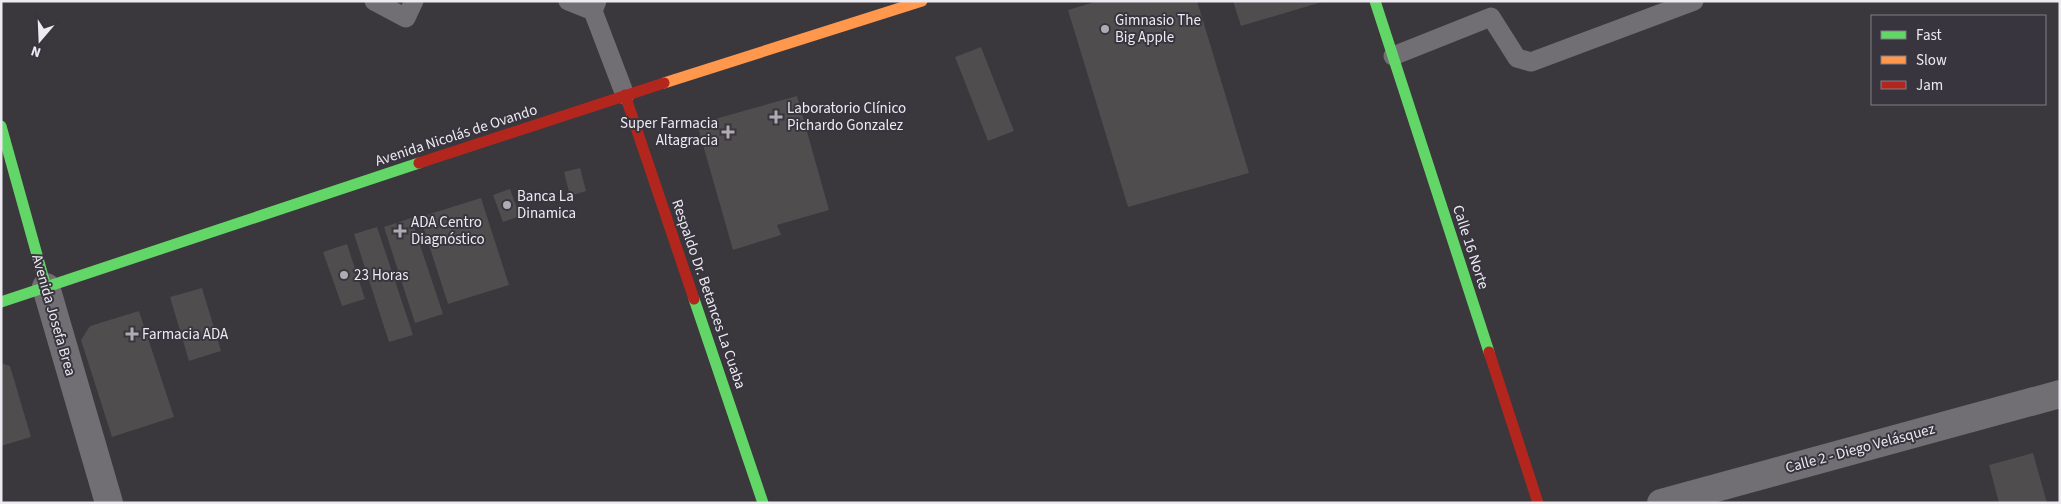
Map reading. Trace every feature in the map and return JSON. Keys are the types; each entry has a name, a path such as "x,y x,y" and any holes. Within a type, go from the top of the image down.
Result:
{"main road":[{"name":"Avenida Nicolás de Ovando","path":"1,302 625,95 922,1"},
{"name":"Calle 16 Norte","path":"1375,1 1538,503"},
{"name":"Respaldo Dr. Betances La Cuaba","path":"625,95 763,503"},
{"name":"Avenida Josefa Brea","path":"1,126 46,287"}],"street":[{"name":"Avenida Josefa Brea","path":"46,287 109,503"},
{"name":"Calle 2 - Diego Velásquez","path":"1661,503 2060,394"}],"lane":[{"path":"374,1 406,18 414,1"},
{"path":"568,1 595,6 625,95"},
{"path":"1393,56 1489,9 1517,58 1530,62 1694,1"}],"building":[{"path":"1098,1 1197,1 1249,173 1128,207 1068,10"},
{"path":"1233,1 1322,1 1322,2 1241,26"},
{"path":"981,47 1014,131 988,141 955,57"},
{"path":"797,96 829,210 777,225 781,235 733,250 697,124"},
{"path":"580,168 586,191 570,196 564,172"},
{"name":"Banca La Dinamica","path":"510,189 520,216 503,222 493,195"},
{"path":"481,198 509,285 448,304 420,217"},
{"path":"411,218 443,314 415,323 384,227"},
{"path":"377,227 413,335 389,342 354,234"},
{"name":"23 Horas","path":"347,244 365,299 342,306 323,252"},
{"path":"202,288 221,351 189,361 170,297"},
{"path":"139,311 174,417 112,437 81,340 90,326"},
{"path":"1,363 10,366 31,437 1,446"},
{"path":"2033,453 2047,503 1999,503 1989,465"}],"traffic: fast":[{"path":"1375,1 1489,352"},
{"path":"1,126 46,287"},
{"path":"1,302 419,163"},
{"path":"694,299 763,503"}],"traffic: slow":[{"path":"664,83 922,1"}],"traffic: jam":[{"path":"419,163 664,83"},
{"path":"625,95 694,299"},
{"path":"1489,352 1538,503"}],"place":[{"name":"Gimnasio The Big Apple","path":"1105,29"},
{"name":"Laboratorio Clínico Pichardo Gonzalez","path":"776,117"},
{"name":"Super Farmacia Altagracia","path":"728,132"},
{"name":"Banca La Dinamica","path":"507,205"},
{"name":"ADA Centro Diagnóstico","path":"400,231"},
{"name":"23 Horas","path":"344,275"},
{"name":"Farmacia ADA","path":"132,334"}]}
